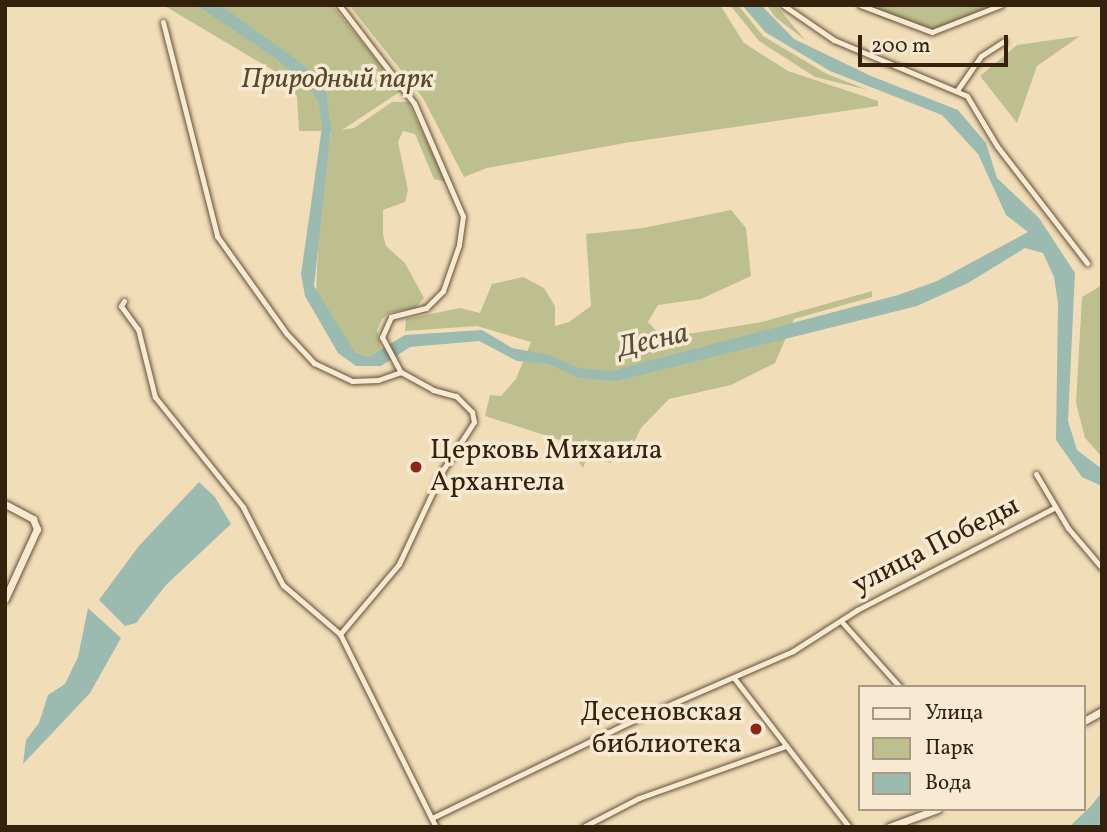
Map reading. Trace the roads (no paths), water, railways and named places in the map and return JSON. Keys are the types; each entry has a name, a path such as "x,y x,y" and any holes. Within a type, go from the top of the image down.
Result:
{"street":[{"path":"339,5 414,103 463,216 459,245 443,291 426,308 391,317 382,337 392,361 401,372 465,403 474,422 443,470 400,564 340,634"},
{"path":"783,5 834,40 958,89 1087,263"},
{"path":"860,5 932,32 1001,5"},
{"path":"163,22 217,236 287,334 314,363 352,381 378,380 401,372"},
{"path":"958,89 981,56 1004,41"},
{"path":"124,301 121,306 138,329 155,397 243,507 284,585 340,634 436,827"},
{"path":"1036,474 1054,508 1102,568"},
{"path":"5,503 33,519 36,538 5,599"},
{"name":"улица Победы","path":"898,685 841,621 1054,508"},
{"path":"432,818 630,722 793,651 841,621"},
{"path":"734,678 849,827"},
{"path":"1086,720 1102,710"},
{"path":"583,827 639,798 786,746"},
{"path":"889,827 933,811"}],"water":[{"path":"196,5 220,5 297,60 320,80 326,92 331,129 314,286 355,352 368,357 405,335 482,330 512,348 549,355 579,368 611,371 898,295 937,281 1028,232 1006,215 978,154 942,115 830,71 765,32 742,5 761,5 794,39 871,76 958,110 986,143 997,178 1039,218 1075,273 1068,421 1077,450 1102,469 1102,486 1082,477 1056,440 1058,303 1054,277 1043,253 1025,248 968,283 917,306 617,381 579,378 548,364 517,361 479,341 410,347 381,366 356,366 338,353 305,296 301,274 322,127 319,103 310,87 278,60"},
{"path":"199,482 215,497 231,524 166,585 136,623 125,626 99,600 138,547"},
{"path":"88,608 121,638 90,693 23,764 26,740 39,723 48,695 65,684 78,657"},
{"path":"1102,792 1102,827 1069,827 1086,811"}],"place":[{"name":"Церковь Михаила Архангела","path":"416,467"},
{"name":"Десеновская библиотека","path":"756,729"}],"park label":[{"name":"Природный парк","path":"337,80"}],"water label":[{"name":"Десна","path":"653,341"}]}
